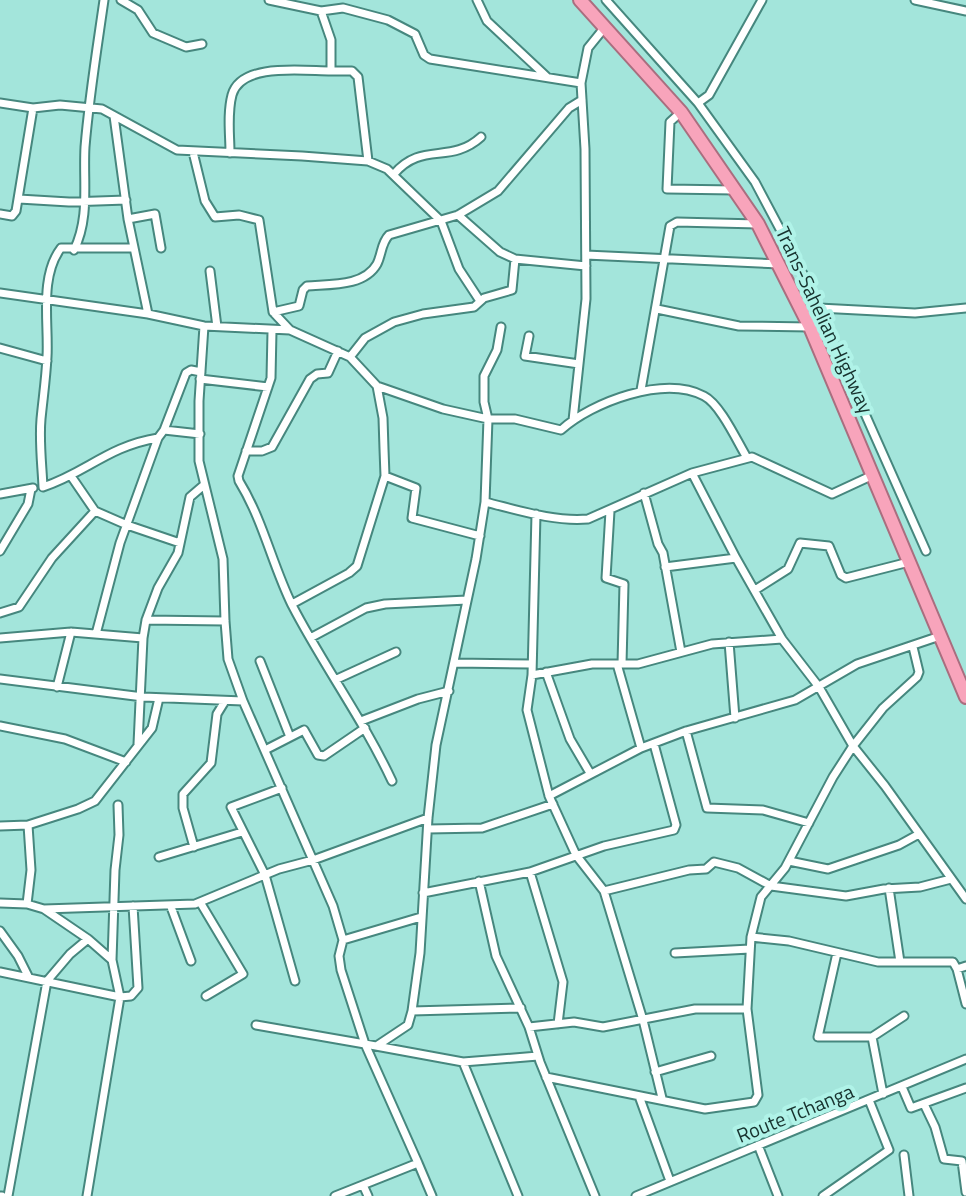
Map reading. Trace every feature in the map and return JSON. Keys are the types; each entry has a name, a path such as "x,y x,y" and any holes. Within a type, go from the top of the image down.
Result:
{"highway":[{"name":"Trans-Sahelian Highway","path":"580,0 681,112 758,224 810,327 966,697"}],"street":[{"path":"74,250 83,231 85,145 104,0"},
{"path":"121,0 138,10 153,33 186,47 202,44"},
{"path":"269,0 321,11 334,8 357,11 406,27 418,37 424,55 430,59 581,83"},
{"path":"477,0 487,21 547,77"},
{"path":"606,0 698,103 755,182 819,308 926,551"},
{"path":"698,103 714,87 762,0"},
{"path":"915,0 966,11"},
{"path":"321,11 331,40 331,71"},
{"path":"573,420 586,299 581,83 588,48 605,27"},
{"path":"230,153 230,108 238,83 260,72 352,71 358,77 368,161"},
{"path":"273,312 299,306 307,286 351,282 364,277 378,261 384,239 389,235 458,215 508,183 569,108 582,100"},
{"path":"0,103 33,108 60,105 90,107 111,112 171,148 193,152 368,161 394,174 441,221 459,269 480,301"},
{"path":"0,214 15,214 33,108"},
{"path":"681,112 670,122 667,189 735,190"},
{"path":"114,116 128,219 148,314"},
{"path":"394,174 413,157 462,150 481,137"},
{"path":"193,152 205,201 215,217 239,215 259,220 273,312 290,330 350,357 377,386 443,409 488,419 515,419 561,430 573,420 641,390 681,389 706,396 719,411 746,456"},
{"path":"19,199 126,200"},
{"path":"128,219 155,214 161,248"},
{"path":"458,215 500,252 515,259 586,266"},
{"path":"641,390 672,222 758,224"},
{"path":"43,487 41,422 47,361 47,301 52,269 59,250 133,248"},
{"path":"586,255 780,264"},
{"path":"350,357 365,338 394,322 423,314 474,307 480,301 514,288 515,259"},
{"path":"210,271 217,327"},
{"path":"0,293 148,314 204,326 290,330"},
{"path":"819,308 915,313 966,308"},
{"path":"657,309 739,326 810,327"},
{"path":"204,326 199,461 223,559 228,659 243,701 333,906 343,940 340,965 365,1044 432,1196"},
{"path":"378,1045 408,1025 412,1011 420,953 436,745 485,502 488,419 484,402 484,376 497,350 501,327"},
{"path":"272,331 273,366 239,481 260,520 292,604 363,724 392,781"},
{"path":"529,336 525,356 579,364"},
{"path":"0,348 47,361"},
{"path":"246,451 267,451 272,447 310,379 317,374 328,373 338,351"},
{"path":"96,634 127,525 158,438 186,373 191,370 201,375 268,387"},
{"path":"292,604 357,566 385,476 383,418 377,386"},
{"path":"164,430 200,434"},
{"path":"0,494 43,487 71,476 114,450 158,438"},
{"path":"485,502 536,514 588,519 692,473 746,456 758,458 832,494 873,475"},
{"path":"692,473 782,639 819,687 853,746 966,899"},
{"path":"71,476 95,511 180,543"},
{"path":"385,476 416,488 412,518 480,536"},
{"path":"138,744 146,620 158,588 176,558 191,494 204,485"},
{"path":"0,551 28,504 31,489"},
{"path":"644,493 665,567 681,652"},
{"path":"0,613 19,607 52,558 95,511"},
{"path":"610,511 606,578 624,584 620,664 641,748"},
{"path":"536,514 532,675 527,710 551,800 576,855 604,891 643,1020 662,1098"},
{"path":"755,590 788,569 800,543 829,546 841,575 846,578 909,562"},
{"path":"665,567 736,558"},
{"path":"312,637 366,608 385,604 467,600"},
{"path":"146,620 185,623 225,621"},
{"path":"57,687 71,632"},
{"path":"0,638 71,632 143,638"},
{"path":"428,829 482,828 551,800 590,773 641,748 686,731 795,700 857,664 940,636"},
{"path":"532,675 576,666 650,662 729,642 782,639"},
{"path":"729,642 735,718"},
{"path":"546,1077 705,1109 757,1101 747,1009 751,937 758,903 789,861 853,746 883,708 917,677 919,672 913,647"},
{"path":"337,679 396,652"},
{"path":"260,661 290,737"},
{"path":"454,663 531,664"},
{"path":"546,672 565,728 590,773"},
{"path":"0,679 140,697 243,701"},
{"path":"265,750 306,730 318,755 324,756 363,724 428,696 449,691"},
{"path":"0,826 28,825 92,803 155,723 159,698"},
{"path":"194,847 183,808 183,794 211,763 217,714 225,701"},
{"path":"0,726 65,739 126,762"},
{"path":"686,731 707,808 763,810 809,823"},
{"path":"423,893 530,872 576,855 675,829 654,744"},
{"path":"282,788 232,806 265,875 295,981"},
{"path":"87,1196 120,997 112,960 118,805"},
{"path":"44,909 113,905 171,907 200,902 265,875 428,818"},
{"path":"27,904 31,870 28,825"},
{"path":"159,857 242,832"},
{"path":"789,861 828,869 899,845 919,834"},
{"path":"604,891 689,870 706,869 714,862 738,868 771,886 846,896 889,888 920,887 951,879"},
{"path":"530,872 563,982 558,1024"},
{"path":"479,881 496,956 529,1027 595,1196"},
{"path":"889,888 900,962"},
{"path":"200,902 243,974 206,996"},
{"path":"0,903 27,904 44,909 112,960"},
{"path":"0,972 120,997 131,996 138,988 133,906"},
{"path":"171,907 191,961"},
{"path":"343,940 421,917"},
{"path":"0,931 28,976"},
{"path":"751,937 789,941 878,962 953,962 962,967 966,1004"},
{"path":"3,1196 47,981 70,954 88,939"},
{"path":"675,953 750,949"},
{"path":"837,953 818,1037 872,1037 904,1016"},
{"path":"412,1011 521,1008"},
{"path":"529,1027 574,1022 603,1027 695,1009 747,1009"},
{"path":"256,1025 463,1062 538,1056"},
{"path":"872,1037 883,1094"},
{"path":"655,1072 711,1056"},
{"name":"Route Tchanga","path":"636,1196 966,1059"},
{"path":"463,1062 518,1196"},
{"path":"902,1087 910,1108 966,1088"},
{"path":"639,1096 670,1181"},
{"path":"823,1196 840,1192 889,1150 869,1100"},
{"path":"924,1104 935,1127 944,1159 962,1161 966,1192"},
{"path":"758,1145 778,1196"},
{"path":"904,1155 909,1196"},
{"path":"335,1196 418,1163"},
{"path":"363,1185 368,1196"}]}
